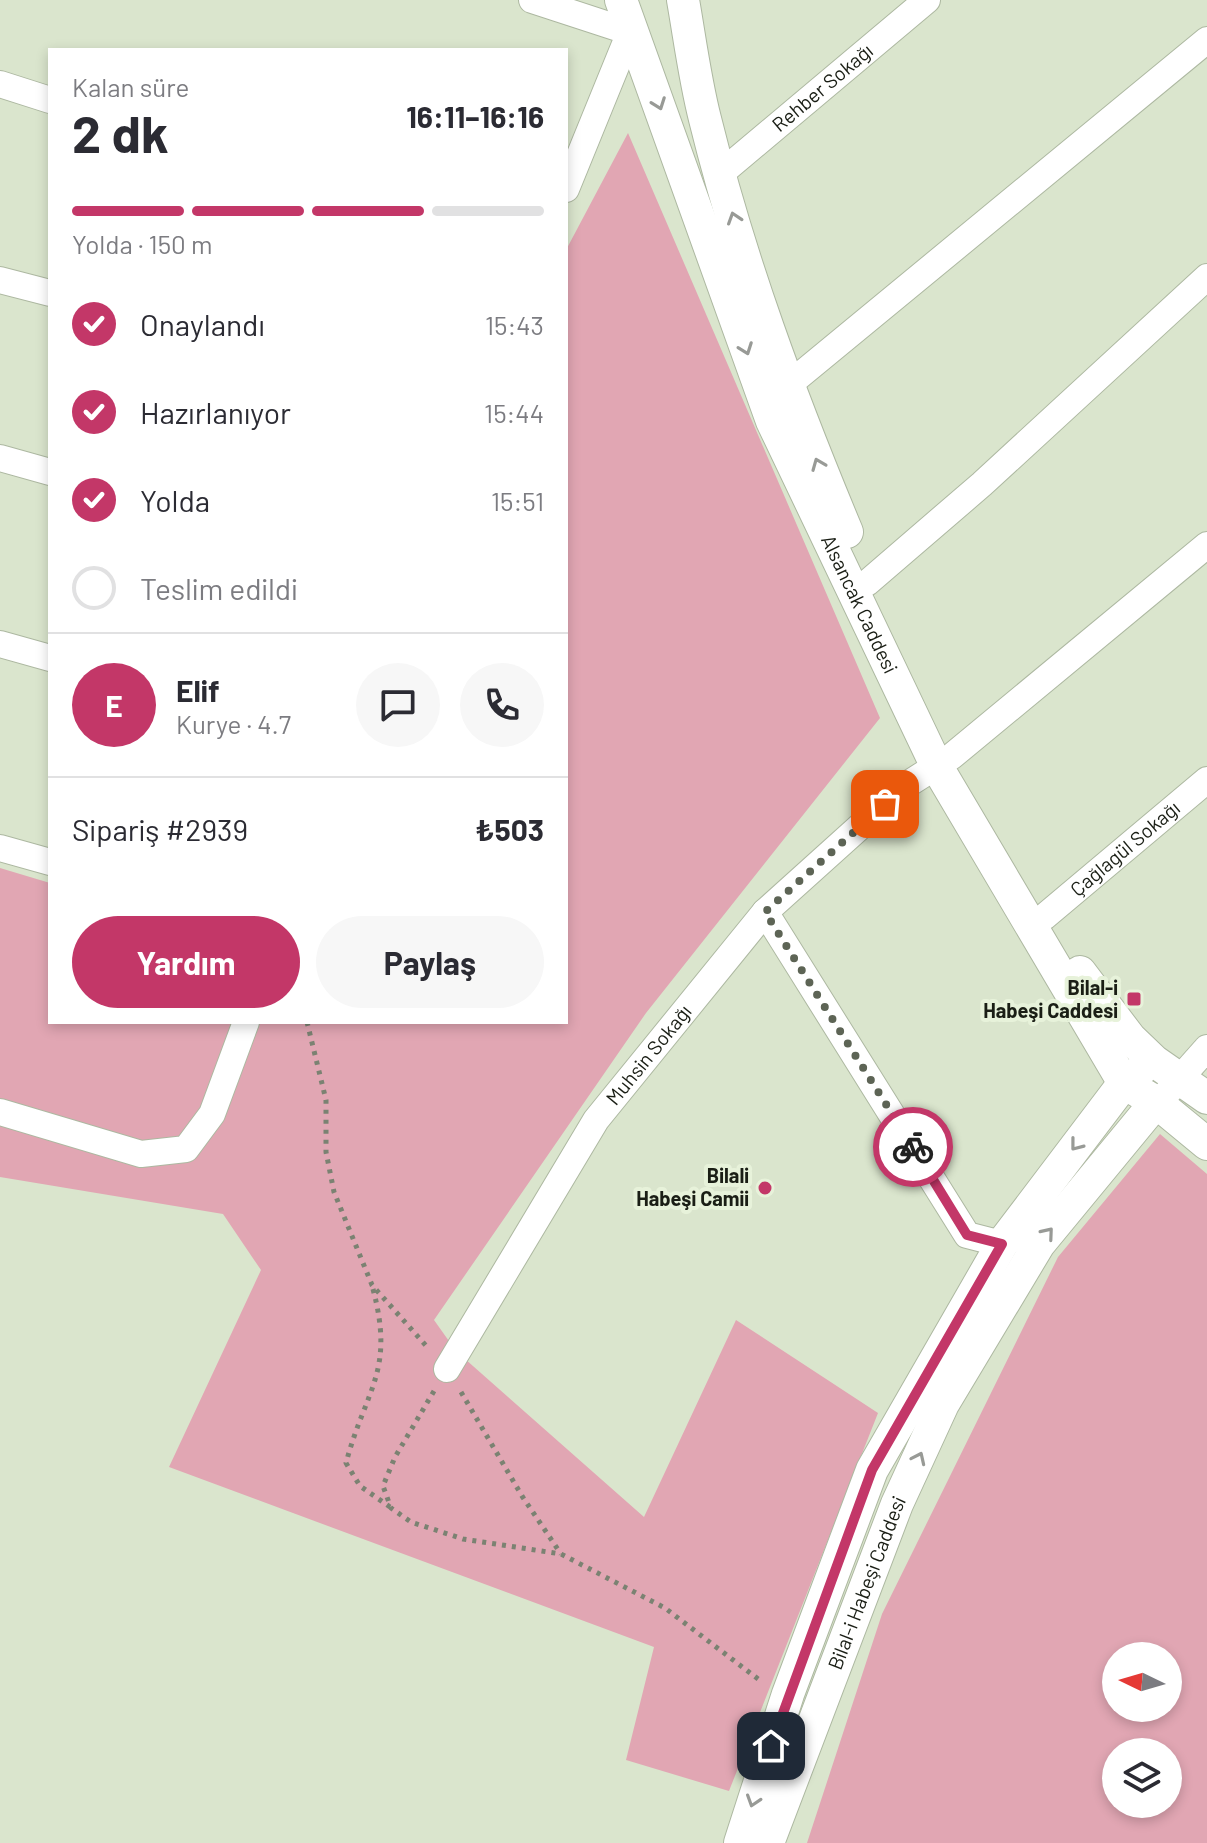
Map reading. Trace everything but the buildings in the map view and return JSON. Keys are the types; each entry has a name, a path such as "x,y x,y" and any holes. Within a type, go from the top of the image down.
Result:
{"street":[{"path":"532,0 630,32 568,184"},
{"name":"Alsancak Caddesi","path":"621,0 772,421 944,760 1124,1083 1156,1102 1207,1144"},
{"name":"Alsancak Caddesi","path":"683,0 704,116 787,386 867,583 944,760 1044,917 1130,1038 1154,1061 1195,1089"},
{"name":"Rehber Sokağı","path":"720,174 927,0"},
{"path":"787,386 1207,40"},
{"path":"0,84 48,99"},
{"path":"867,583 982,484 1207,277"},
{"path":"0,280 48,292"},
{"path":"0,458 48,471"},
{"name":"Muhsin Sokağı","path":"447,1369 596,1120 765,912 905,786 944,760 1207,545"},
{"path":"0,644 48,657"},
{"name":"Çağlagül Sokağı","path":"1044,917 1207,780"},
{"path":"0,848 48,861"},
{"path":"765,912 967,1235 1002,1244"},
{"path":"0,1112 141,1154 186,1149 212,1114 245,1024"},
{"path":"1156,1102 1195,1089 1207,1048"},
{"name":"Bilal-i Habeşi Caddesi","path":"740,1843 788,1694 872,1470 1002,1244 1124,1083 1154,1061"},
{"name":"Bilal-i Habeşi Caddesi","path":"768,1843 897,1504 943,1404 1039,1244 1156,1102"}],"path":[{"path":"307,1024 326,1100 326,1152 334,1192 372,1285 383,1328 383,1355 346,1463 360,1486 411,1522 463,1539 561,1554 665,1608 772,1690 788,1694"},
{"path":"372,1285 447,1369 522,1496 561,1554"},
{"path":"391,1508 383,1486 395,1457 447,1369"}],"shaded area":[{"path":"628,133 880,718 646,1013 434,1320 456,1351 644,1517 736,1320 878,1413 729,1791 626,1760 654,1647 169,1467 261,1270 223,1214 0,1177 0,868 48,882 48,1024 568,1024 568,246"},
{"path":"1160,1134 1207,1174 1207,1843 807,1843 882,1614 1058,1257"}],"way so far":[{"path":"885,804 765,912 913,1147"}],"place":[{"name":"Bilal-i Habeşi Caddesi","path":"1134,999"},
{"name":"Bilali Habeşi Camii","path":"765,1188"}],"route":[{"path":"771,1746 872,1470 1002,1244 967,1235 913,1147"}]}
